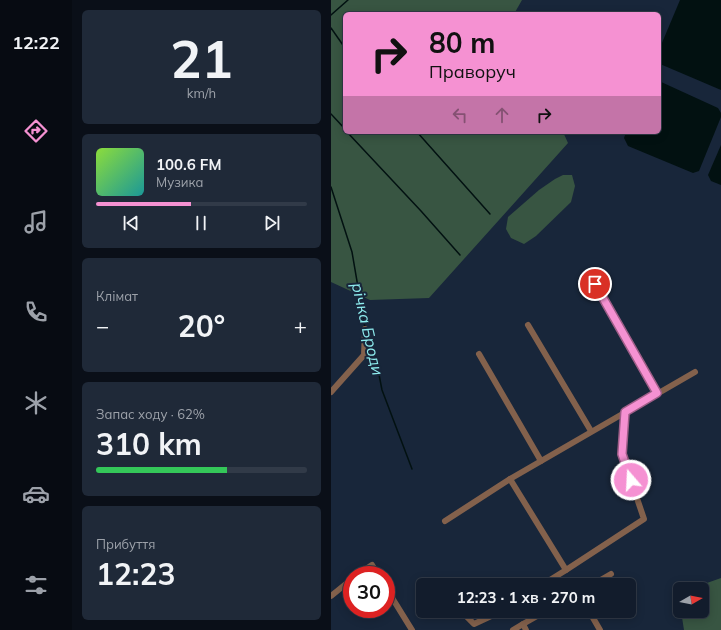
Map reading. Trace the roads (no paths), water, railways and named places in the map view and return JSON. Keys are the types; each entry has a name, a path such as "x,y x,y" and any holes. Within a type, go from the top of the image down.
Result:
{"street":[{"path":"595,284 657,393"},
{"path":"528,325 591,431"},
{"path":"331,391 365,355 365,329"},
{"path":"479,354 541,461"},
{"path":"445,521 510,479 695,372"},
{"path":"553,578 644,519 622,454 625,412"},
{"path":"510,479 565,570"},
{"path":"604,578 611,574"},
{"path":"331,596 343,586"},
{"path":"395,603 412,630"},
{"path":"468,618 474,624 487,618"},
{"path":"513,630 525,627 537,618"},
{"path":"593,618 600,630"}],"waterway":[{"name":"річка Броди","path":"331,15 348,0"},
{"path":"331,28 343,45"},
{"path":"331,114 343,127"},
{"path":"349,134 460,255"},
{"path":"419,134 490,214"},
{"name":"річка Броди","path":"331,187 352,252 365,328"},
{"name":"річка Броди","path":"367,335 375,354 382,390 412,469"}]}
